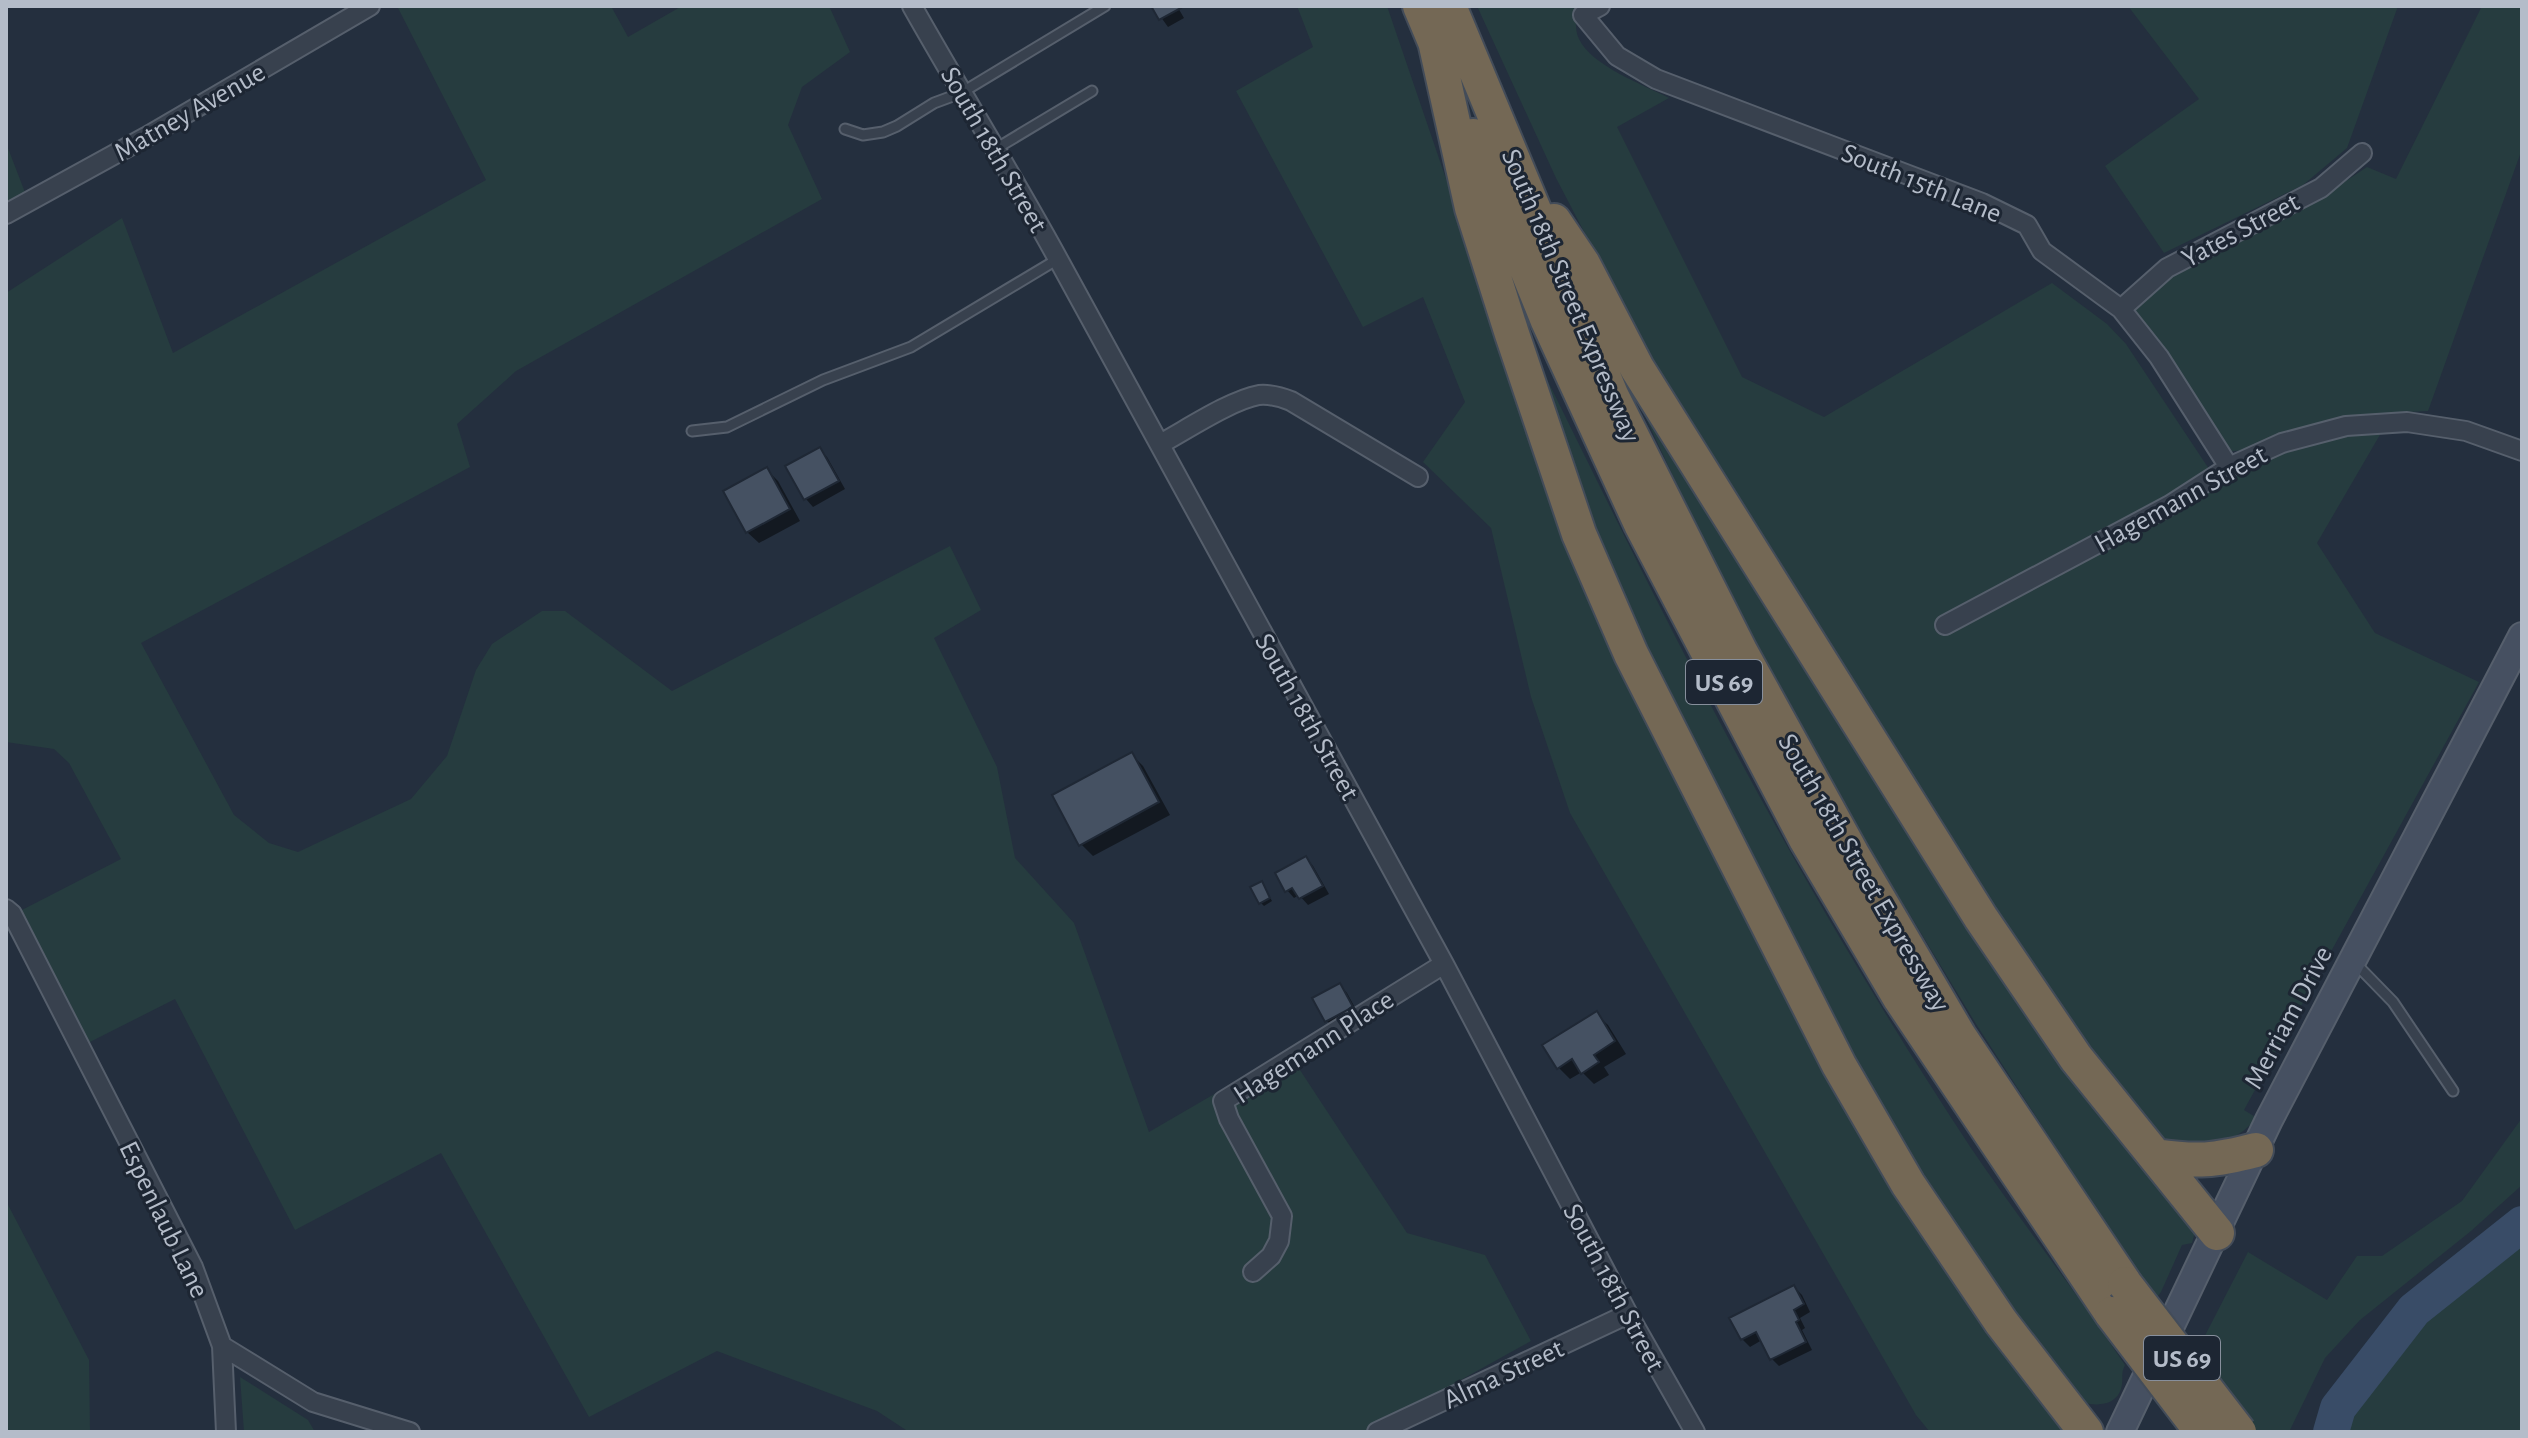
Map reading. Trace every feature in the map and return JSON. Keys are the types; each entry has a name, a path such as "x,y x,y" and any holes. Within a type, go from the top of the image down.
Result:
{"highway":[{"name":"South 18th Street Expressway","path":"1420,6 1548,321 1641,524 1806,839 1900,998 2118,1299 2239,1432"},
{"name":"South 18th Street Expressway","path":"1449,6 1612,397 1740,651 1852,854 1959,1036 2202,1432"},
{"path":"1435,41 1472,208 1512,334 1579,534 1631,654 1839,1065 1885,1145 2001,1322 2086,1432"},
{"path":"1514,163 1583,264 1637,368 1981,918 2076,1058 2217,1233"},
{"path":"2155,1156 2193,1162 2256,1150"}],"main road":[{"name":"Merriam Drive","path":"2120,1432 2256,1150 2522,636"}],"street":[{"name":"Matney Avenue","path":"6,214 146,137 370,6"},
{"name":"South 18th Street","path":"912,6 961,93 997,148 1160,444 1444,964 1628,1314 1695,1432"},
{"name":"South 15th Lane","path":"1591,10 1617,56 1656,79 1982,203 2027,225 2042,251 2121,309 2159,357 2229,467"},
{"name":"Yates Street","path":"2121,309 2167,268 2321,188 2362,153"},
{"path":"1160,444 1240,401 1260,395 1277,396 1291,401 1418,477"},
{"name":"Hagemann Street","path":"1945,625 2170,505 2229,467 2282,443 2346,426 2407,422 2466,431 2522,451"},
{"name":"Espenlaub Lane","path":"6,909 12,914 193,1267 222,1346"},
{"name":"Hagemann Place","path":"1253,1272 1271,1256 1279,1241 1282,1216 1229,1119 1223,1101 1444,964"},
{"name":"Alma Street","path":"1377,1432 1628,1314"},
{"path":"222,1346 226,1432"},
{"path":"222,1346 313,1402 410,1432"}],"lane":[{"path":"845,129 863,135 883,132 934,103 961,93 1105,6"},
{"path":"997,148 1092,91"},
{"path":"692,431 727,427 823,380 911,347 1058,259"},
{"path":"2353,960 2393,1002 2453,1091"}],"green space":[{"path":"397,6 611,6 628,37 682,6 829,6 850,52 802,87 788,125 822,199 516,371 457,424 470,467 141,643 234,815 269,843 298,852 411,799 447,756 476,670 492,644 542,611 565,611 672,691 950,546 981,610 934,638 997,767 1015,858 1074,923 1149,1132 1285,1053 1296,1064 1407,1233 1485,1255 1531,1341 1367,1432 909,1432 877,1411 717,1351 589,1417 441,1153 295,1230 175,999 86,1044 20,911 121,859 69,763 54,749 6,742 6,293 122,218 173,353 486,180"},
{"path":"1297,6 1387,6 1572,548 1593,601 2065,1432 1930,1432 1916,1415 1570,813 1531,697 1491,528 1423,462 1465,402 1423,297 1363,327 1236,91 1313,47"},
{"path":"1477,6 1584,6 1576,13 1576,26 1585,49 1606,66 1669,98 1617,127 1742,377 1824,417 2052,283 2107,324 2126,344 2219,484 2279,453 2350,434 2381,433 2317,543 2375,633 2479,682 2244,1110 2257,1118 2233,1138 2207,1147 2193,1147 2165,1139 2151,1130 2045,987 1960,857 1653,364 1556,178"},
{"path":"2128,6 2398,6 2347,148 2303,185 2164,253 2105,166 2199,99"},
{"path":"2482,6 2522,6 2522,149 2428,411 2340,421 2300,430 2248,449 2227,451 2130,311 2177,273 2316,201 2367,167 2396,179"},
{"path":"6,143 26,195 6,206"},
{"path":"1535,355 1720,722 1840,938 1971,1148 2125,1365 2120,1392 2110,1402 2088,1404 2074,1399 1906,1162 1626,624"},
{"path":"1637,399 2195,1232 2192,1243 2182,1245 2155,1300 1976,1024 1864,839 1716,568"},
{"path":"2522,1118 2522,1185 2471,1231 2360,1320 2325,1358 2289,1432 2251,1432 2194,1357 2248,1252 2327,1300 2357,1256 2382,1256 2462,1201"},
{"path":"6,1201 89,1360 90,1432 6,1432"},
{"path":"2522,1239 2522,1432 2344,1432 2358,1398 2411,1330"},
{"path":"240,1377 308,1420 315,1432 244,1432"}],"building":[{"path":"1151,6 1180,6 1181,8 1159,20"},
{"path":"820,447 839,481 804,500 785,466"},
{"path":"767,467 790,509 746,533 723,491"},
{"path":"1132,752 1159,802 1079,846 1052,795"},
{"path":"1306,856 1323,886 1299,899 1292,888 1285,892 1275,873"},
{"path":"1262,881 1270,898 1259,904 1250,887"},
{"path":"1340,983 1353,1007 1325,1022 1312,998"},
{"path":"1597,1011 1615,1041 1594,1055 1599,1062 1581,1074 1572,1059 1557,1069 1542,1045"},
{"path":"1794,1285 1804,1304 1794,1310 1806,1342 1770,1360 1756,1332 1741,1340 1729,1318"}],"waterway":[{"path":"2331,1432 2338,1408 2414,1310 2522,1224"}]}
